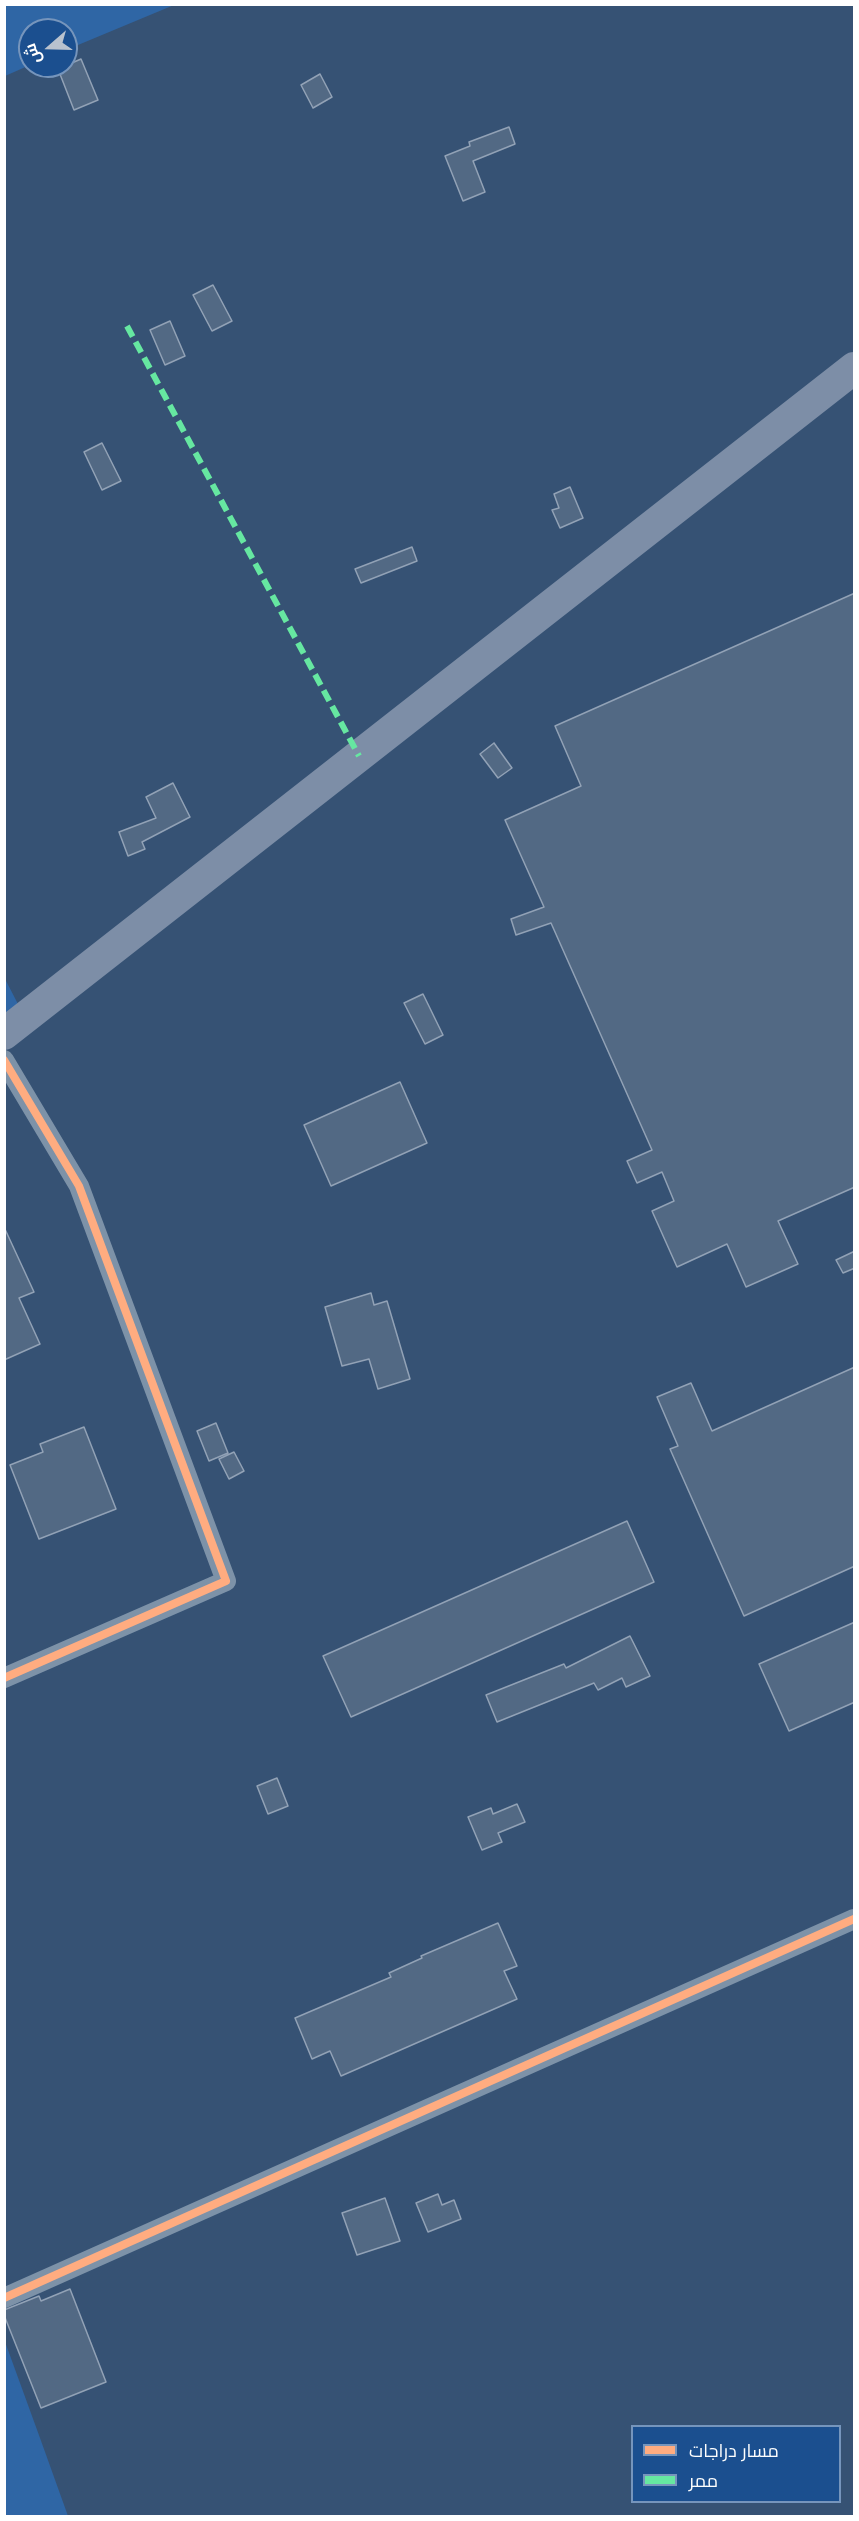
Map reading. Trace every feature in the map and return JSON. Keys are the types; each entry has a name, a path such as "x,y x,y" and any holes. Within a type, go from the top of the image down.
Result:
{"main road":[{"path":"4,1034 855,368"}],"street":[{"path":"4,1060 79,1186 226,1581 4,1678"},
{"path":"4,2298 855,1919"}],"shaded area":[{"path":"5,4 174,4 78,45 78,18 18,18 18,70 5,76"},
{"path":"4,977 19,1006 4,1018"},
{"path":"4,2339 40,2438 68,2516 5,2516"}],"building":[{"path":"81,59 98,100 74,110 62,78 78,78 78,60"},
{"path":"320,74 332,97 313,108 301,85"},
{"path":"509,127 515,144 473,161 485,192 463,201 445,156 470,146 469,142"},
{"path":"213,285 232,321 212,331 193,295"},
{"path":"170,321 185,356 165,365 150,330"},
{"path":"102,443 121,481 102,490 84,452"},
{"path":"570,487 583,518 560,528 552,510 559,508 554,494"},
{"path":"412,547 417,561 361,583 355,569"},
{"path":"855,593 855,1187 778,1221 798,1264 746,1287 727,1244 677,1267 652,1211 674,1201 662,1172 637,1183 627,1161 652,1150 551,923 516,935 511,919 544,907 505,820 581,786 555,726"},
{"path":"494,743 512,768 498,778 480,754"},
{"path":"173,783 190,817 142,842 145,849 128,856 119,832 156,818 146,797"},
{"path":"423,994 443,1035 425,1044 404,1003"},
{"path":"400,1082 427,1143 331,1186 304,1125"},
{"path":"4,1227 34,1292 19,1298 40,1344 4,1360"},
{"path":"855,1251 855,1268 843,1273 836,1260"},
{"path":"371,1293 374,1305 387,1301 410,1379 378,1389 369,1359 342,1366 325,1307"},
{"path":"855,1367 855,1566 744,1616 670,1449 678,1446 657,1397 691,1383 712,1431"},
{"path":"216,1423 228,1453 209,1461 197,1431"},
{"path":"84,1427 116,1509 39,1539 10,1465 43,1452 40,1444"},
{"path":"234,1452 244,1471 229,1479 219,1459"},
{"path":"627,1521 654,1582 351,1717 323,1656"},
{"path":"855,1622 855,1702 789,1731 759,1664"},
{"path":"630,1636 650,1676 626,1687 622,1678 598,1690 594,1683 497,1722 486,1695 564,1664 566,1668"},
{"path":"277,1778 288,1806 268,1814 257,1786"},
{"path":"517,1804 525,1822 498,1833 502,1842 482,1850 468,1817 491,1808 493,1814"},
{"path":"498,1923 517,1966 504,1971 517,1999 341,2076 330,2051 312,2059 295,2018 391,1977 389,1973 422,1958 421,1956"},
{"path":"438,2194 442,2205 454,2200 461,2219 428,2232 416,2203"},
{"path":"385,2198 400,2241 357,2255 342,2213"},
{"path":"70,2289 106,2382 41,2408 4,2310 39,2296 41,2301"}],"marked path":[{"path":"127,326 359,756"}],"cycle path":[{"path":"4,1060 79,1186 226,1581 4,1678"},
{"path":"4,2298 854,1919"}]}
